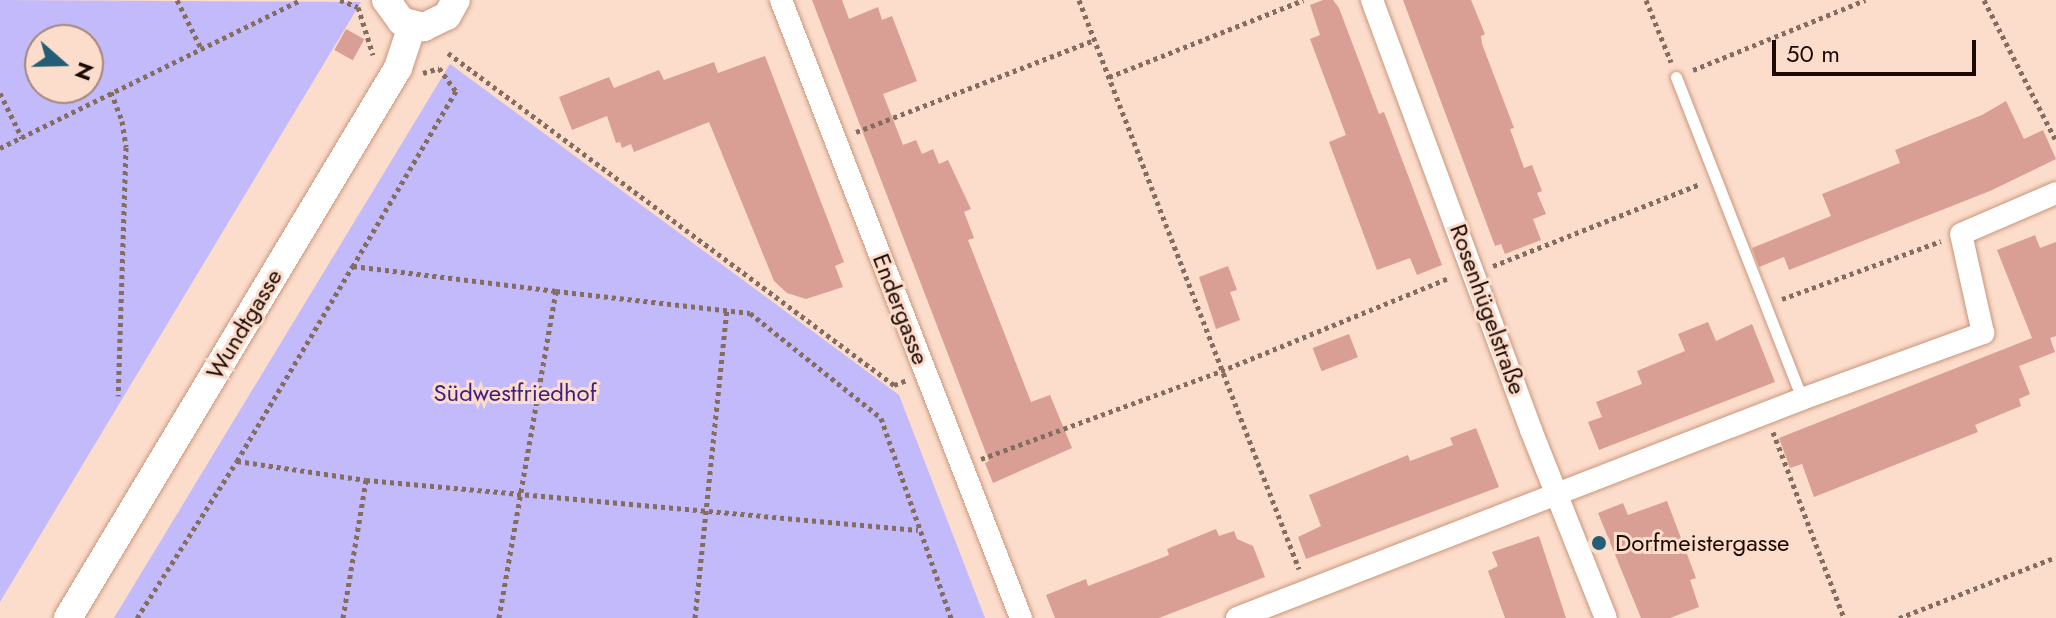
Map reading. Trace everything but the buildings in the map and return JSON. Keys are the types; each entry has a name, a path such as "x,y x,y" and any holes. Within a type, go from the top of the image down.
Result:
{"street":[{"path":"386,0 391,12 412,26 437,24 447,16 456,0"},
{"name":"Endergasse","path":"781,0 1021,618"},
{"name":"Rosenhügelstraße","path":"1372,0 1557,496 1606,618"},
{"name":"Wundtgasse","path":"68,618 408,71 412,26"},
{"path":"1237,618 1307,588 1983,333 1961,234 2056,193"}],"lane":[{"path":"1676,77 1802,399"}],"path":[{"path":"177,0 201,48"},
{"path":"0,148 301,0"},
{"path":"137,618 237,461 456,91 439,68 408,71 374,56 358,7 340,0"},
{"path":"1079,0 1307,588"},
{"path":"1109,77 1303,0"},
{"path":"1646,0 1676,77 1865,0"},
{"path":"1984,0 2056,141"},
{"path":"835,140 1094,40"},
{"path":"448,53 894,385 926,372"},
{"path":"111,92 122,121 126,147 118,396"},
{"path":"0,93 22,138"},
{"path":"962,467 1221,371 1715,177"},
{"path":"1766,305 1961,234"},
{"path":"353,266 750,313 881,418 951,618"},
{"path":"499,618 556,291"},
{"path":"695,618 727,308"},
{"path":"1766,413 1844,618"},
{"path":"237,461 366,480 918,530"},
{"path":"343,618 366,480"},
{"path":"1899,618 2056,557"}],"green space":[{"path":"0,0 361,2 0,602"},
{"name":"Südwestfriedhof","path":"450,64 899,395 985,618 114,618"}],"place":[{"name":"Dorfmeistergasse","path":"1599,543"}]}
